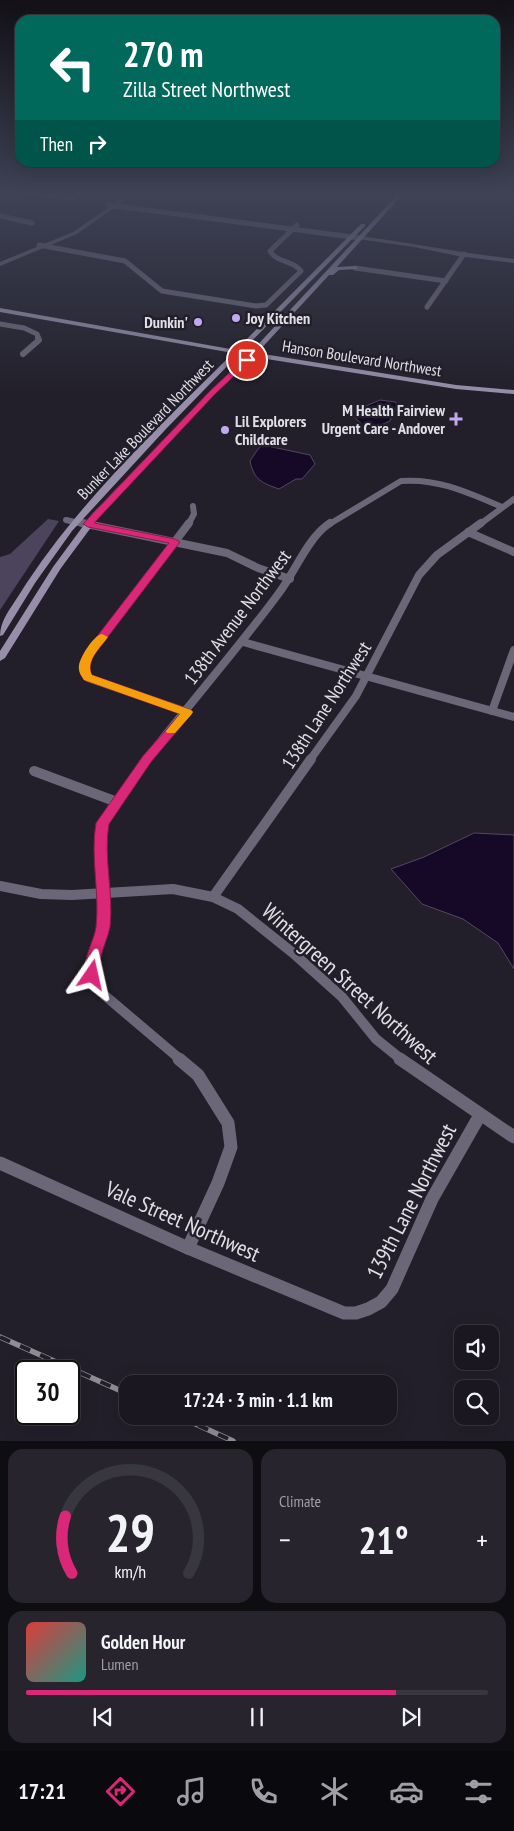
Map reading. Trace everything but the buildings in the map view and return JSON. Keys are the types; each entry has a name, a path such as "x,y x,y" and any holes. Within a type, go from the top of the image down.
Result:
{"main road":[{"name":"Bunker Lake Boulevard Northwest","path":"0,633 31,584 84,512 162,428 328,260"},
{"name":"Bunker Lake Boulevard Northwest","path":"0,658 57,567 88,524 212,392 250,357 339,260"},
{"path":"316,285 338,268 355,268"},
{"name":"Hanson Boulevard Northwest","path":"0,310 239,351 250,357 437,391 514,397"},
{"name":"Hanson Boulevard Northwest","path":"0,316 233,357 250,357 438,384 514,392"}],"street":[{"path":"121,260 135,267 154,287 162,291 256,306 266,305 301,271 295,264 284,260"},
{"path":"427,307 460,260"},
{"path":"355,268 446,281"},
{"path":"0,324 24,328 37,334 39,340 23,354"},
{"name":"138th Avenue Northwest","path":"188,1248 232,1148 228,1123 212,1095 198,1076 96,988 92,975 93,959 103,928 100,835 102,823 147,759 243,642 290,579 317,533 324,527 401,481 415,479 436,481 502,507"},
{"name":"138th Lane Northwest","path":"214,897 344,714 366,677 419,575 437,555 514,499"},
{"path":"187,712 88,678 84,665 89,655 175,542 194,514 193,506"},
{"path":"66,520 227,553 258,568 290,579"},
{"path":"468,532 514,552"},
{"path":"243,642 514,717"},
{"path":"492,711 514,650"},
{"path":"34,771 117,802"},
{"name":"Wintergreen Street Northwest","path":"0,886 41,894 72,895 173,889 214,897 238,909 286,947 342,997 376,1039 414,1070 514,1137"},
{"name":"139th Lane Northwest","path":"351,1313 356,1313 381,1302 392,1289 432,1199 480,1115"},
{"name":"Vale Street Northwest","path":"0,1162 188,1248 344,1313 351,1313"}],"shaded area":[{"path":"380,400 398,404 390,421 374,428 360,428 361,423 349,413"},
{"path":"263,445 310,455 315,464 302,479 296,479 279,489 273,487 263,483 256,477 250,461"},
{"path":"48,519 59,521 0,610 0,557 10,554"},
{"path":"474,833 514,835 514,969 498,943 463,919 422,904 391,869 424,857"}],"railway":[{"path":"0,1337 119,1390"},
{"path":"198,1425 233,1441"}],"slow traffic":[{"path":"102,637 84,665 84,672 88,678 187,712 171,731"}],"place":[{"name":"Joy Kitchen","path":"236,318"},
{"name":"Dunkin'","path":"198,322"},
{"name":"M Health Fairview Urgent Care - Andover","path":"456,419"},
{"name":"Lil Explorers Childcare","path":"225,430"}],"route":[{"path":"92,975 93,959 100,943 103,928 103,867 100,835 102,823 147,759 187,712 88,678 84,672 84,665 89,655 175,542 88,524 212,392 247,360"}]}
